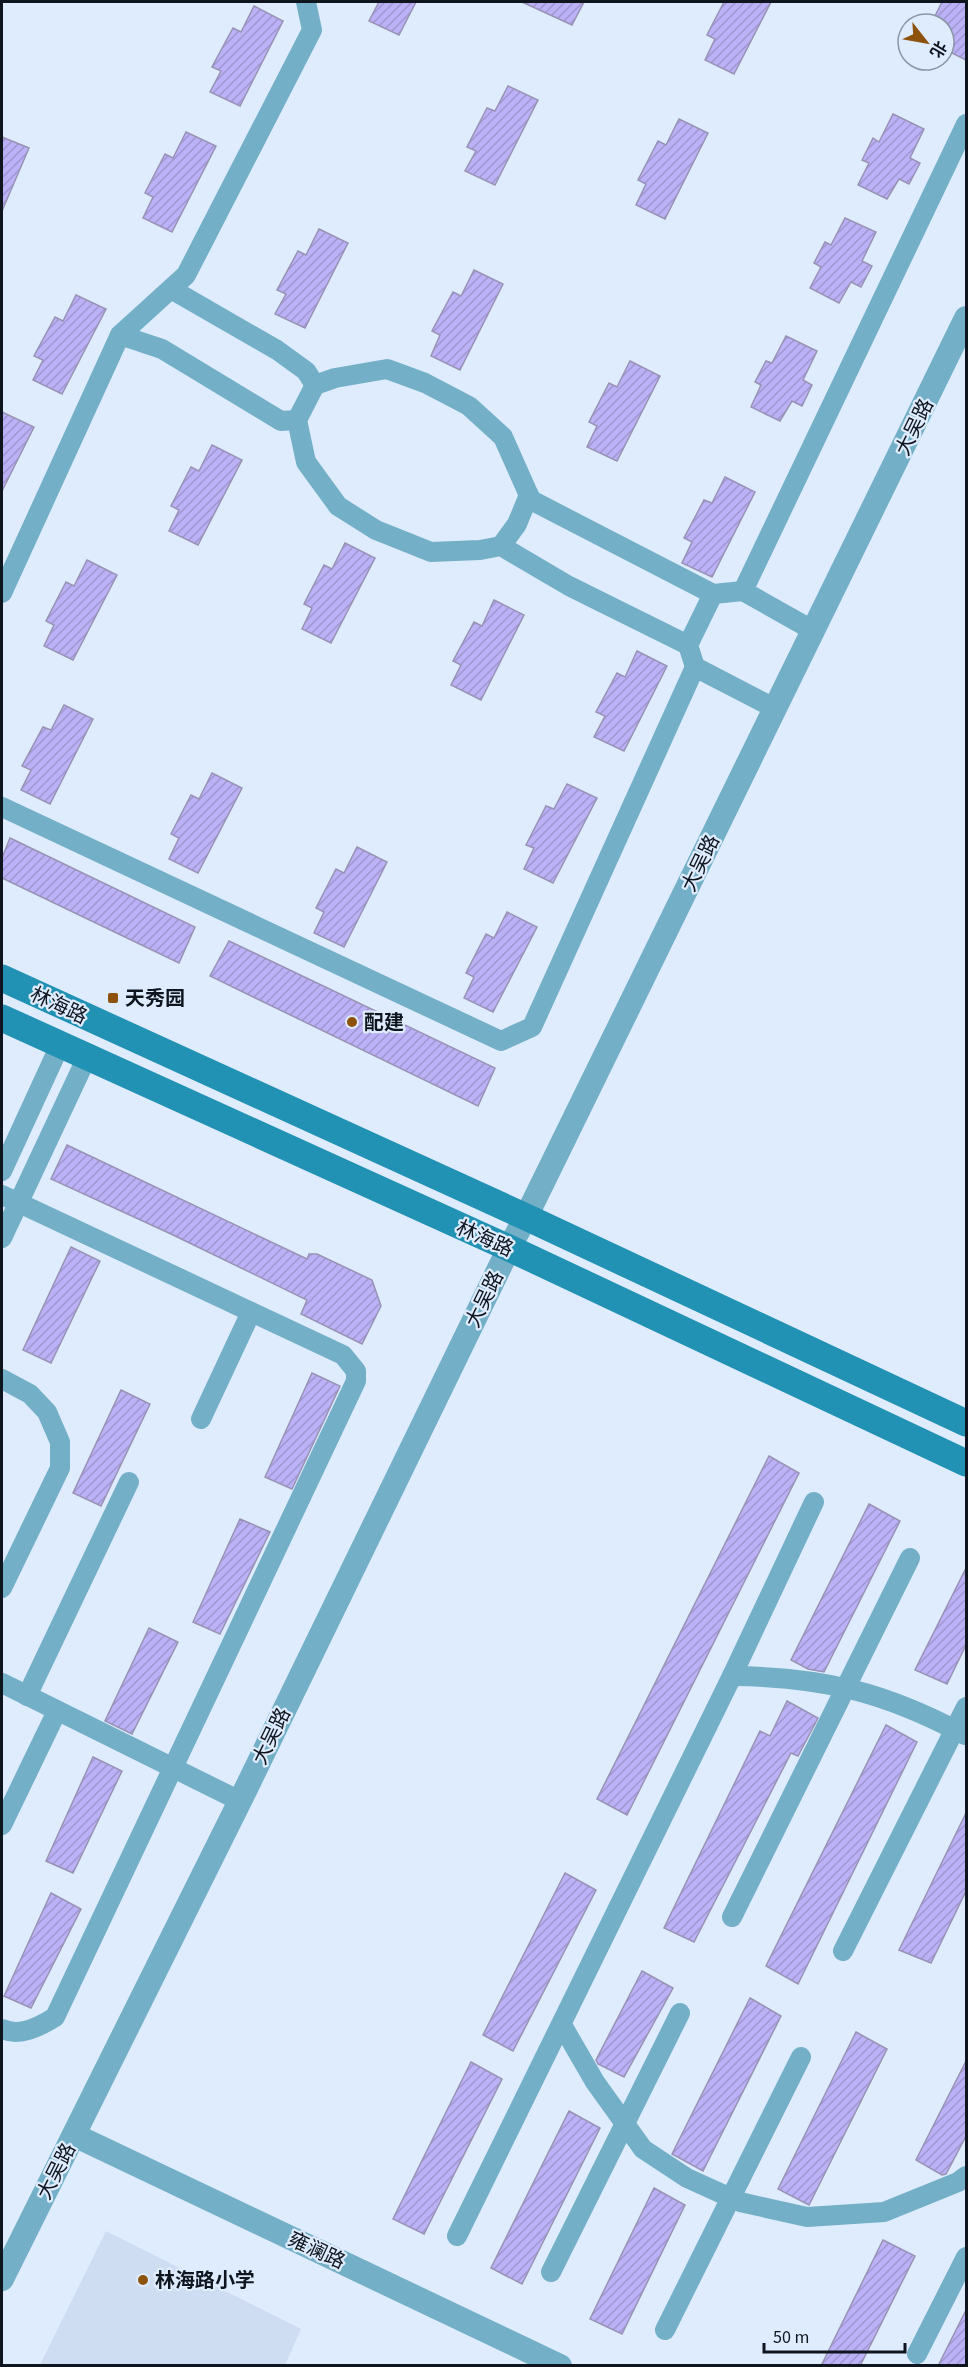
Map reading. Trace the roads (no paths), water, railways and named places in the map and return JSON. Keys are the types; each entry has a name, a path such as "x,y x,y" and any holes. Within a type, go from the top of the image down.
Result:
{"main road":[{"name":"林海路","path":"2,978 526,1217 966,1423"},
{"name":"林海路","path":"2,1018 509,1248 966,1463"}],"street":[{"path":"2,593 120,335 186,275 312,30 306,2"},
{"path":"743,591 966,124"},
{"path":"171,289 277,350 306,371 315,385"},
{"name":"大吴路","path":"2,2279 240,1801 966,318"},
{"path":"120,335 162,349 281,421 297,420"},
{"path":"688,645 569,586 501,546 480,550 432,552 376,530 338,506 306,462 297,420 315,385 335,378 387,369 425,382 469,406 503,437 531,501 713,594 743,591 814,630"},
{"path":"501,546 517,524 529,495"},
{"path":"2,807 501,1041 532,1027 695,667 688,645 713,594"},
{"path":"695,667 776,709"},
{"path":"2,1171 60,1045"},
{"path":"2,1238 10,1198 87,1057"},
{"path":"2,2029 9,2032 26,2032 56,2017 356,1381 356,1371 343,1355 10,1198"},
{"path":"201,1419 251,1312"},
{"path":"2,1379 30,1394 47,1412 60,1442 60,1468 2,1588"},
{"path":"27,1696 129,1482"},
{"path":"458,2236 732,1676 814,1502"},
{"path":"732,1917 910,1558"},
{"path":"732,1676 818,1682 846,1688 892,1700 961,1733"},
{"path":"2,1683 240,1801"},
{"path":"843,1951 961,1733 966,1707"},
{"path":"2,1825 57,1711"},
{"path":"551,2272 681,2013"},
{"path":"562,2025 595,2082 643,2149 687,2178 740,2202 807,2217 884,2212 958,2182 966,2176"},
{"path":"665,2330 801,2057"},
{"name":"雍澜路","path":"74,2135 560,2366"},
{"path":"917,2354 966,2257"}],"place":[{"name":"天秀园","path":"113,998"},
{"name":"配建","path":"352,1022"},
{"name":"林海路小学","path":"143,2280"}]}
